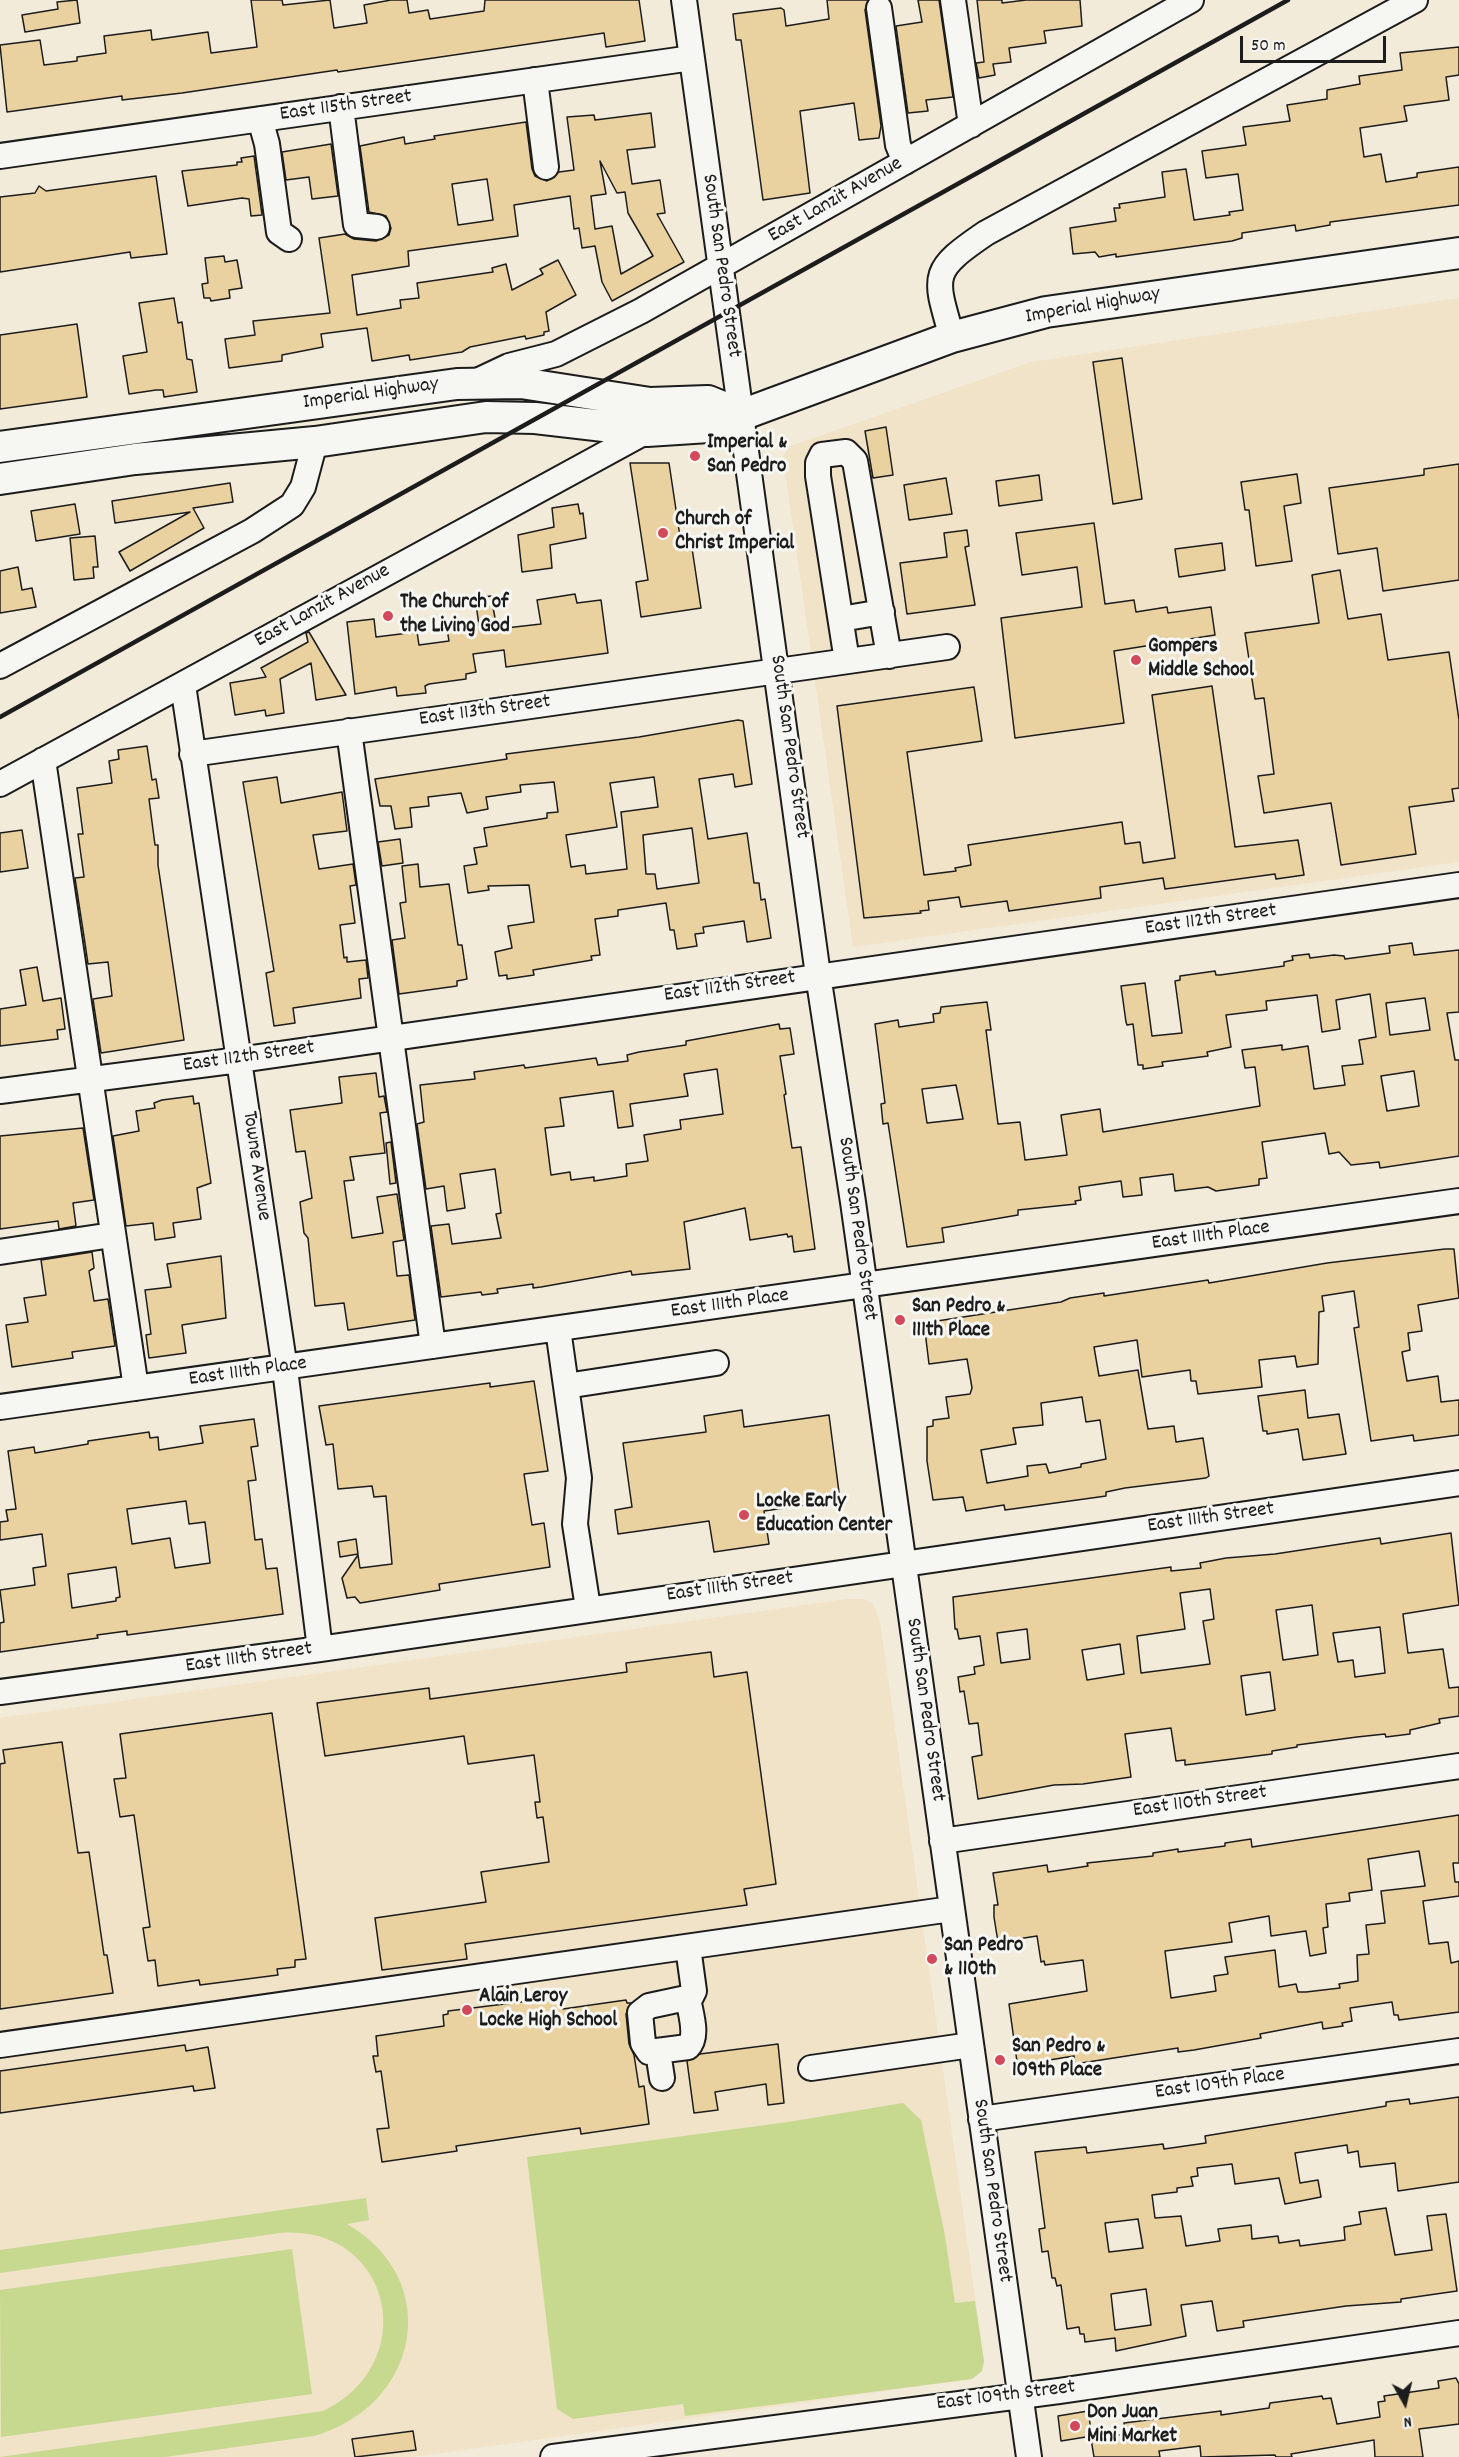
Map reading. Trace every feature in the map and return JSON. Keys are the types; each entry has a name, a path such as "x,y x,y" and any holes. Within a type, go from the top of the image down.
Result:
{"main road":[{"name":"Imperial Highway","path":"0,479 135,459 315,442 486,417 535,418 647,431 708,428 740,414 952,337 1046,312 1459,253"},
{"name":"Imperial Highway","path":"0,447 465,383 521,383 650,403 708,401 740,414"},
{"path":"315,442 326,424 412,413 465,383"}],"street":[{"name":"South San Pedro Street","path":"684,0 740,414 778,670 818,975 865,1286 1029,2457"},
{"path":"953,0 971,125"},
{"name":"East Lanzit Avenue","path":"465,383 509,366 556,354 641,312 1191,0"},
{"path":"952,337 941,297 940,274 956,253 986,233 1415,0"},
{"path":"879,8 897,145 904,162"},
{"name":"East 115th Street","path":"0,156 692,58"},
{"path":"535,80 546,167"},
{"path":"341,107 356,225 377,227"},
{"path":"260,119 267,144 279,232 290,239"},
{"name":"East Lanzit Avenue","path":"0,784 647,431"},
{"path":"0,666 252,531 292,505 303,487 315,442"},
{"path":"847,661 818,463 822,455 846,452 855,461 889,656"},
{"path":"841,619 882,612"},
{"name":"East 113th Street","path":"192,753 946,647"},
{"name":"Towne Avenue","path":"183,685 285,1368 320,1649"},
{"path":"348,731 433,1346"},
{"path":"43,760 136,1388"},
{"name":"East 112th Street","path":"0,1091 239,1060 818,975 1459,885"},
{"name":"East 111th Place","path":"0,1407 1459,1201"},
{"path":"0,1252 112,1235"},
{"path":"558,1329 579,1478 575,1524 588,1608"},
{"path":"566,1386 716,1363"},
{"name":"East 111th Street","path":"0,1692 320,1649 588,1608 1459,1483"},
{"name":"East 110th Street","path":"942,1841 1459,1766"},
{"path":"0,2045 951,1910"},
{"path":"688,1947 694,1991 688,1998 649,2006 640,2013 646,2049 658,2052 688,2047 692,2043 694,2037 688,1998"},
{"path":"811,2068 971,2045"},
{"name":"East 109th Place","path":"981,2119 1459,2051"},
{"path":"658,2052 662,2078"},
{"name":"East 109th Street","path":"553,2457 1021,2395 1459,2332"}],"shaded area":[{"name":"Gompers Middle School","path":"1459,298 1459,862 853,947 783,457 788,447 1031,362"},
{"name":"Alain Leroy Locke High School","path":"847,1599 864,1599 873,1604 880,1621 984,2361 982,2371 972,2379 413,2457 0,2457 0,1718"}],"green space":[{"path":"903,2103 921,2120 945,2236 955,2303 975,2301 984,2361 982,2371 972,2379 685,2416 683,2404 573,2419 557,2409 527,2157 788,2122"},
{"path":"366,2198 369,2220 347,2224 378,2248 398,2277 407,2308 407,2340 396,2371 377,2398 350,2421 314,2436 165,2457 0,2457 323,2411 354,2389 374,2362 383,2332 381,2301 369,2273 348,2250 318,2236 280,2233 0,2273 0,2250"},
{"path":"292,2249 312,2394 1,2437 0,2290"}],"building":[{"path":"77,0 80,23 25,32 22,15 58,9 57,2"},
{"path":"251,0 282,0 283,5 330,0 334,28 367,23 364,5 391,0 407,0 409,13 428,10 430,19 484,11 485,0 639,0 645,41 606,47 604,33 182,93 122,100 122,96 7,112 0,45 40,40 44,65 77,61 77,57 106,53 104,36 151,30 152,40 208,32 211,53 257,47"},
{"path":"827,0 868,0 865,10 881,126 879,138 859,140 854,103 800,111 810,193 763,200 741,40 736,40 733,14 781,8 784,10 786,26 829,19"},
{"path":"918,0 939,0 953,97 926,100 928,111 908,113 896,26 922,22"},
{"path":"977,0 1002,0 1002,3 1026,0 1080,0 1082,26 1044,31 1046,43 1009,48 1011,62 993,64 995,75 979,78 976,63 984,62"},
{"path":"1459,47 1459,75 1446,77 1449,100 1404,106 1407,121 1360,128 1364,157 1381,154 1386,182 1417,177 1417,173 1459,167 1459,205 1330,222 1330,225 1296,231 1295,225 1242,233 1242,238 1232,241 1116,257 1116,254 1099,257 1095,252 1073,254 1070,228 1116,221 1114,208 1120,208 1119,204 1165,197 1162,172 1186,169 1194,220 1230,215 1229,212 1243,210 1238,174 1206,178 1202,151 1246,145 1243,127 1290,121 1287,105 1327,99 1327,90 1360,84 1359,76 1402,70 1400,53"},
{"path":"651,113 655,147 627,150 632,184 660,180 665,213 657,214 684,262 612,301 602,282 595,246 582,248 579,228 574,229 570,196 514,205 518,236 408,251 409,266 352,275 357,315 401,308 400,300 419,298 417,283 493,272 492,268 506,264 512,290 543,274 540,269 558,260 576,295 546,312 549,331 544,332 544,335 526,339 525,336 470,347 462,352 410,360 409,355 372,361 367,328 321,334 323,347 282,355 282,361 229,368 225,339 255,335 253,321 330,313 319,238 345,234 354,239 376,241 389,235 391,228 386,216 369,212 360,146 404,137 405,144 435,139 434,136 526,122 532,169 535,176 547,181 559,172 574,170 567,117 594,115 595,120","holes":["600,161 617,193 625,192 628,213 653,256 621,274 612,226 595,229 591,196 606,194","487,179 493,220 458,225 452,184"]},
{"path":"331,144 338,196 312,199 309,177 286,180 282,152"},
{"path":"254,156 262,215 251,216 249,199 242,198 188,206 182,171 237,165 237,162 242,162 241,158"},
{"path":"156,176 167,254 131,258 130,252 0,272 0,197 35,193 39,186 46,191"},
{"path":"224,256 225,262 237,260 242,288 229,290 230,298 211,301 210,298 204,298 202,284 208,283 205,258"},
{"path":"174,298 178,323 182,322 187,359 192,360 197,392 164,397 163,390 129,394 123,356 147,352 139,303"},
{"path":"77,324 87,397 0,409 0,335"},
{"path":"1122,358 1142,499 1113,504 1093,362"},
{"path":"886,427 893,475 873,478 865,431"},
{"path":"630,463 669,463 682,550 692,548 701,608 641,617 636,582 648,580"},
{"path":"1459,464 1459,580 1383,591 1377,548 1338,554 1329,488 1424,475 1424,469"},
{"path":"1297,474 1301,503 1284,506 1292,561 1256,566 1249,510 1245,510 1241,482"},
{"path":"1039,475 1042,500 999,506 996,481"},
{"path":"946,478 952,514 909,520 904,485"},
{"path":"230,483 233,502 193,508 204,528 130,571 119,552 190,512 115,523 112,501"},
{"path":"75,504 80,534 36,541 31,511"},
{"path":"578,504 580,514 583,513 586,538 550,545 552,568 522,572 518,535 554,527 552,508"},
{"path":"1094,523 1105,604 1134,600 1136,612 1167,607 1168,613 1211,607 1215,635 1114,651 1124,723 1015,738 1001,618 1082,607 1077,567 1022,575 1016,533"},
{"path":"967,530 969,546 965,547 975,605 907,614 900,563 947,557 944,533"},
{"path":"95,536 98,567 93,567 94,578 74,580 70,538"},
{"path":"1222,543 1225,570 1179,577 1175,549"},
{"path":"18,567 22,590 32,588 36,607 0,613 0,571"},
{"path":"1340,570 1348,619 1381,614 1388,660 1449,652 1459,720 1459,788 1452,789 1454,801 1409,807 1416,854 1341,865 1331,803 1264,813 1258,776 1274,774 1264,698 1255,699 1245,633 1319,623 1312,575"},
{"path":"575,594 577,603 601,600 608,653 506,667 504,650 473,654 476,672 466,674 466,679 429,684 425,686 426,693 397,696 396,687 355,694 347,622 374,619 376,637 417,632 419,645 449,641 447,629 479,625 475,598 491,596 497,629 541,624 537,600"},
{"path":"309,632 346,695 316,700 311,663 280,679 284,713 266,716 265,710 235,715 230,683 266,677 261,668 308,642 306,633"},
{"path":"1212,686 1235,847 1298,840 1304,875 1276,879 1275,874 1165,889 1163,878 1100,887 1101,898 1009,911 1007,901 961,907 959,897 928,901 929,910 920,911 921,913 864,918 837,706 974,687 982,741 907,752 924,875 956,871 955,868 971,865 968,845 1122,822 1125,844 1140,842 1143,863 1175,858 1152,695"},
{"path":"743,721 752,784 735,787 733,774 699,779 708,839 747,833 754,883 759,883 761,900 765,899 771,938 747,942 744,921 703,927 704,933 695,934 697,946 677,949 674,930 670,930 666,903 618,910 618,916 595,919 600,955 591,956 592,960 533,970 534,975 507,979 507,975 499,976 495,952 512,948 508,926 534,922 529,885 488,886 489,890 468,893 464,866 477,864 474,848 487,846 484,828 547,818 547,813 558,812 554,782 520,785 521,792 486,797 488,809 467,813 461,793 428,797 429,806 410,808 412,827 395,829 391,806 380,806 375,779 507,759 506,754","holes":["654,777 658,807 621,812 627,869 586,874 585,865 571,867 566,835 617,827 610,783","692,828 699,883 657,889 655,874 646,874 643,835"]},
{"path":"147,746 152,780 156,779 159,798 149,799 155,845 158,845 158,865 184,1040 101,1053 93,999 112,996 108,962 88,964 75,878 84,877 78,834 83,834 77,788 112,783 109,761 119,759 118,750"},
{"path":"277,777 281,803 342,792 347,831 313,835 319,869 353,864 356,885 350,886 355,923 340,925 344,958 347,957 347,962 366,960 368,978 359,979 361,998 293,1008 295,1023 274,1026 266,973 274,971 243,782"},
{"path":"22,830 28,868 0,872 0,833"},
{"path":"400,839 403,863 382,866 378,842"},
{"path":"418,864 420,887 449,884 458,945 462,945 467,979 457,981 457,986 399,994 392,940 405,938 400,903 406,902 402,866"},
{"path":"1412,943 1414,955 1459,950 1459,1012 1447,1013 1455,1060 1459,1060 1459,1156 1380,1168 1379,1162 1351,1165 1339,1152 1329,1154 1325,1133 1262,1142 1267,1178 1259,1179 1259,1185 1216,1191 1208,1187 1175,1191 1173,1174 1140,1178 1142,1195 1123,1197 1121,1181 1079,1187 1081,1200 1075,1201 1076,1204 1018,1210 1018,1215 942,1228 944,1242 907,1247 888,1123 883,1124 881,1104 885,1103 875,1024 898,1020 899,1027 934,1022 933,1014 940,1013 941,1007 987,1002 991,1030 986,1030 998,1124 1020,1122 1025,1160 1067,1155 1061,1115 1100,1109 1103,1132 1260,1106 1255,1067 1245,1068 1242,1050 1282,1045 1282,1050 1308,1046 1314,1089 1345,1085 1342,1066 1363,1064 1359,1040 1376,1037 1370,994 1336,1000 1340,1029 1322,1032 1317,995 1266,1001 1267,1010 1226,1015 1231,1047 1207,1052 1208,1056 1162,1062 1163,1066 1143,1069 1143,1065 1138,1065 1133,1024 1127,1025 1126,1022 1121,986 1145,983 1152,1036 1182,1033 1175,981 1180,980 1180,976 1215,971 1216,975 1220,975 1284,966 1284,962 1293,960 1292,956 1309,954 1310,958 1334,955 1344,956 1345,959 1390,953 1389,946","holes":["1425,998 1430,1030 1390,1035 1386,1003","1414,1071 1419,1106 1387,1111 1381,1076","956,1085 963,1119 927,1123 922,1089"]},
{"path":"37,967 43,1001 61,998 65,1029 57,1030 58,1039 0,1046 0,1009 26,1005 20,970"},
{"path":"779,1024 780,1029 790,1028 794,1054 780,1056 786,1094 784,1095 792,1148 801,1147 815,1249 794,1252 792,1236 788,1237 787,1234 750,1240 745,1208 684,1222 690,1269 632,1275 631,1271 541,1287 533,1288 533,1284 497,1289 498,1293 482,1295 481,1292 441,1297 431,1226 449,1224 452,1244 501,1238 496,1214 501,1213 495,1169 460,1174 465,1208 447,1211 444,1186 426,1189 417,1124 424,1122 420,1085 475,1079 474,1072 524,1065 525,1068 596,1058 598,1065 628,1061 627,1055 686,1045 686,1041","holes":["717,1069 723,1114 680,1120 681,1129 644,1135 648,1161 626,1164 627,1176 594,1181 594,1177 571,1180 570,1172 551,1175 545,1128 564,1126 560,1098 613,1091 618,1128 633,1126 630,1104 688,1096 684,1074"]},
{"path":"376,1073 379,1097 384,1096 387,1112 380,1113 385,1153 350,1157 354,1180 344,1181 352,1238 383,1233 377,1197 397,1194 404,1240 393,1242 397,1276 409,1275 415,1320 348,1330 344,1303 315,1306 308,1238 304,1233 300,1202 312,1198 305,1151 296,1152 290,1110 342,1103 339,1077"},
{"path":"193,1096 194,1104 199,1103 211,1183 197,1188 201,1219 173,1223 175,1237 155,1240 153,1223 126,1226 113,1136 139,1131 136,1111 155,1108 154,1103 162,1100"},
{"path":"83,1128 94,1200 73,1203 76,1226 59,1229 58,1221 0,1229 0,1136"},
{"path":"391,1142 396,1183 390,1184 386,1143"},
{"path":"1454,1249 1459,1298 1418,1305 1422,1331 1408,1333 1410,1350 1402,1352 1407,1381 1438,1376 1441,1402 1459,1400 1459,1435 1414,1441 1413,1435 1371,1441 1354,1328 1359,1327 1354,1291 1322,1296 1324,1311 1319,1312 1318,1364 1297,1367 1295,1356 1259,1360 1262,1387 1198,1394 1196,1381 1191,1381 1190,1370 1142,1377 1137,1340 1094,1347 1099,1376 1138,1370 1148,1429 1174,1426 1176,1442 1203,1438 1209,1476 1206,1478 1125,1488 1106,1492 1106,1496 1005,1510 1004,1505 966,1511 963,1497 933,1500 927,1461 927,1427 933,1426 933,1420 949,1418 946,1397 970,1394 972,1388 967,1359 929,1364 924,1323 1061,1302 1070,1298 1104,1293 1104,1296 1208,1280 1209,1283 1327,1263","holes":["1082,1397 1086,1422 1100,1420 1106,1459 1081,1464 1081,1467 1049,1473 1046,1464 1027,1466 1028,1476 987,1483 981,1450 1016,1444 1013,1428 1043,1425 1041,1403"]},
{"path":"92,1252 94,1268 89,1271 94,1301 108,1299 115,1346 72,1352 73,1358 12,1367 6,1325 28,1322 24,1298 46,1295 41,1260"},
{"path":"221,1256 226,1318 182,1325 186,1353 149,1358 146,1335 151,1334 145,1290 171,1287 167,1264"},
{"path":"534,1381 548,1471 524,1474 532,1525 544,1523 550,1567 439,1584 440,1590 360,1603 355,1597 347,1598 342,1578 358,1555 360,1568 392,1564 386,1496 374,1497 372,1486 338,1489 333,1444 326,1445 319,1406 490,1383 490,1387"},
{"path":"1305,1390 1308,1418 1339,1414 1346,1454 1303,1460 1298,1429 1267,1434 1267,1431 1263,1431 1258,1396"},
{"path":"742,1410 744,1427 829,1415 840,1500 764,1511 769,1544 714,1552 709,1521 618,1534 615,1510 632,1507 623,1443 706,1432 704,1416"},
{"path":"254,1419 258,1446 251,1447 256,1480 248,1481 255,1540 262,1539 266,1569 277,1568 283,1614 127,1635 127,1631 97,1635 98,1638 0,1652 0,1623 4,1622 0,1590 35,1585 33,1568 46,1566 42,1534 0,1540 0,1522 8,1521 6,1510 16,1509 8,1451 34,1447 35,1453 88,1444 88,1441 149,1432 150,1438 158,1437 159,1450 203,1443 200,1426","holes":["186,1501 189,1524 205,1522 210,1563 175,1568 170,1538 132,1544 127,1509","116,1567 120,1597 116,1598 116,1601 72,1608 68,1574"]},
{"path":"1451,1533 1459,1605 1403,1614 1408,1653 1443,1649 1449,1688 1459,1687 1459,1716 1439,1719 1440,1723 1410,1730 1410,1734 1386,1737 1385,1734 1297,1745 1297,1747 1272,1751 1272,1754 1185,1765 1185,1760 1176,1761 1171,1728 1125,1734 1131,1777 1083,1784 1054,1785 978,1799 972,1757 982,1755 978,1723 969,1724 964,1691 960,1692 958,1677 975,1674 974,1667 984,1665 980,1636 959,1639 957,1629 955,1629 953,1597 1171,1567 1171,1571 1201,1568 1200,1563 1226,1558 1275,1554 1380,1538 1381,1544","holes":["1210,1589 1214,1619 1203,1621 1210,1664 1141,1673 1137,1636 1185,1629 1180,1593","1312,1605 1318,1655 1283,1660 1276,1610","1380,1627 1385,1673 1355,1677 1353,1660 1338,1662 1333,1633","1027,1629 1030,1659 1001,1663 997,1633","1120,1644 1124,1674 1087,1680 1082,1650","1270,1672 1275,1710 1246,1715 1241,1676"]},
{"path":"356,1539 358,1554 340,1557 338,1542"},
{"path":"711,1652 714,1677 747,1672 776,1884 744,1889 747,1905 465,1944 467,1959 382,1970 375,1918 486,1902 481,1872 549,1862 543,1817 537,1818 535,1802 540,1802 534,1755 468,1764 464,1736 325,1756 317,1703 429,1688 430,1699 627,1672 626,1663"},
{"path":"272,1713 306,1959 295,1960 295,1967 277,1969 278,1975 200,1985 199,1980 158,1986 155,1960 148,1961 143,1928 150,1927 134,1815 120,1817 114,1779 126,1778 120,1734"},
{"path":"62,1742 78,1853 89,1852 104,1955 107,1955 113,1993 0,2009 0,1764 5,1763 3,1750"},
{"path":"1459,1815 1459,1863 1453,1863 1455,1882 1459,1882 1459,1896 1423,1901 1429,1944 1448,1942 1451,1963 1459,1961 1459,2012 1399,2020 1398,2015 1394,2015 1392,2002 1350,2008 1352,2021 1342,2023 1343,2026 1323,2029 1322,2022 1260,2034 1261,2038 1194,2050 1178,2052 1178,2048 1075,2064 1074,2056 1037,2062 1038,2066 1018,2069 1009,2004 1087,1991 1083,1960 1045,1965 1044,1961 1041,1962 1037,1936 998,1942 994,1905 998,1905 993,1873 1047,1865 1048,1872 1088,1866 1087,1863 1153,1856 1153,1853 1178,1849 1178,1852 1225,1846 1225,1843 1251,1839 1252,1847","holes":["1419,1851 1425,1886 1381,1891 1385,1923 1366,1925 1369,1954 1357,1955 1358,1981 1339,1984 1340,1988 1306,1992 1298,1992 1296,1984 1279,1987 1275,1950 1225,1957 1228,1974 1214,1976 1216,1991 1171,1998 1165,1951 1232,1942 1229,1923 1269,1916 1271,1936 1306,1931 1310,1956 1326,1953 1323,1928 1328,1927 1326,1904 1350,1901 1349,1893 1372,1890 1368,1859"]},
{"path":"561,1997 563,2009 626,2000 627,2003 631,2003 626,2014 629,2044 634,2055 639,2087 644,2086 649,2124 581,2134 580,2128 456,2146 457,2151 382,2162 377,2129 389,2128 381,2071 376,2072 373,2056 378,2056 376,2036 444,2026 443,2015 448,2014 448,2011"},
{"path":"778,2044 784,2103 768,2105 766,2084 715,2092 718,2110 694,2113 687,2061 700,2054"},
{"path":"185,2045 186,2051 208,2047 215,2088 194,2091 193,2086 0,2113 0,2071"},
{"path":"1459,2097 1459,2182 1398,2191 1395,2163 1360,2167 1358,2151 1348,2153 1347,2145 1295,2153 1300,2183 1318,2180 1321,2197 1285,2204 1279,2178 1235,2184 1232,2164 1197,2168 1198,2176 1191,2177 1193,2186 1177,2188 1177,2192 1152,2195 1155,2218 1181,2216 1186,2246 1220,2241 1218,2229 1251,2225 1252,2239 1278,2236 1279,2243 1299,2240 1300,2246 1345,2240 1344,2227 1361,2224 1359,2212 1386,2208 1395,2255 1432,2250 1427,2216 1446,2214 1457,2291 1401,2299 1401,2302 1346,2306 1243,2321 1244,2327 1217,2331 1212,2301 1181,2305 1186,2336 1116,2351 1115,2338 1085,2342 1084,2334 1080,2334 1079,2327 1067,2329 1061,2285 1057,2286 1055,2278 1052,2278 1048,2251 1042,2252 1039,2229 1045,2228 1035,2152 1086,2147 1087,2153 1163,2144 1164,2149 1206,2143 1205,2136 1386,2106 1386,2102 1409,2099 1410,2104","holes":["1138,2219 1143,2248 1109,2252 1105,2223","1146,2289 1151,2325 1115,2330 1111,2294"]},
{"path":"1456,2378 1459,2384 1459,2424 1419,2429 1423,2457 1375,2457 1374,2440 1291,2454 1292,2457 1276,2457 1275,2455 1201,2457 1200,2446 1159,2451 1160,2457 1094,2457 1091,2439 1126,2434 1124,2423 1221,2411 1221,2415 1269,2408 1270,2403 1322,2396 1323,2399 1331,2398 1337,2424 1380,2417 1378,2402 1385,2401 1384,2396 1439,2388 1438,2381"},
{"name":"Don Juan Mini Market","path":"1088,2411 1092,2436 1061,2441 1058,2416"},
{"path":"413,2431 416,2450 355,2457 352,2439"}],"railway":[{"path":"0,717 1288,0"}],"place":[{"name":"Imperial & San Pedro","path":"695,456"},
{"name":"Church of Christ Imperial","path":"663,533"},
{"name":"The Church of the Living God","path":"388,616"},
{"name":"Gompers Middle School","path":"1136,660"},
{"name":"San Pedro & 111th Place","path":"900,1320"},
{"name":"Locke Early Education Center","path":"744,1515"},
{"name":"San Pedro & 110th","path":"932,1959"},
{"name":"Alain Leroy Locke High School","path":"467,2010"},
{"name":"San Pedro & 109th Place","path":"1000,2060"},
{"name":"Don Juan Mini Market","path":"1075,2426"}]}
